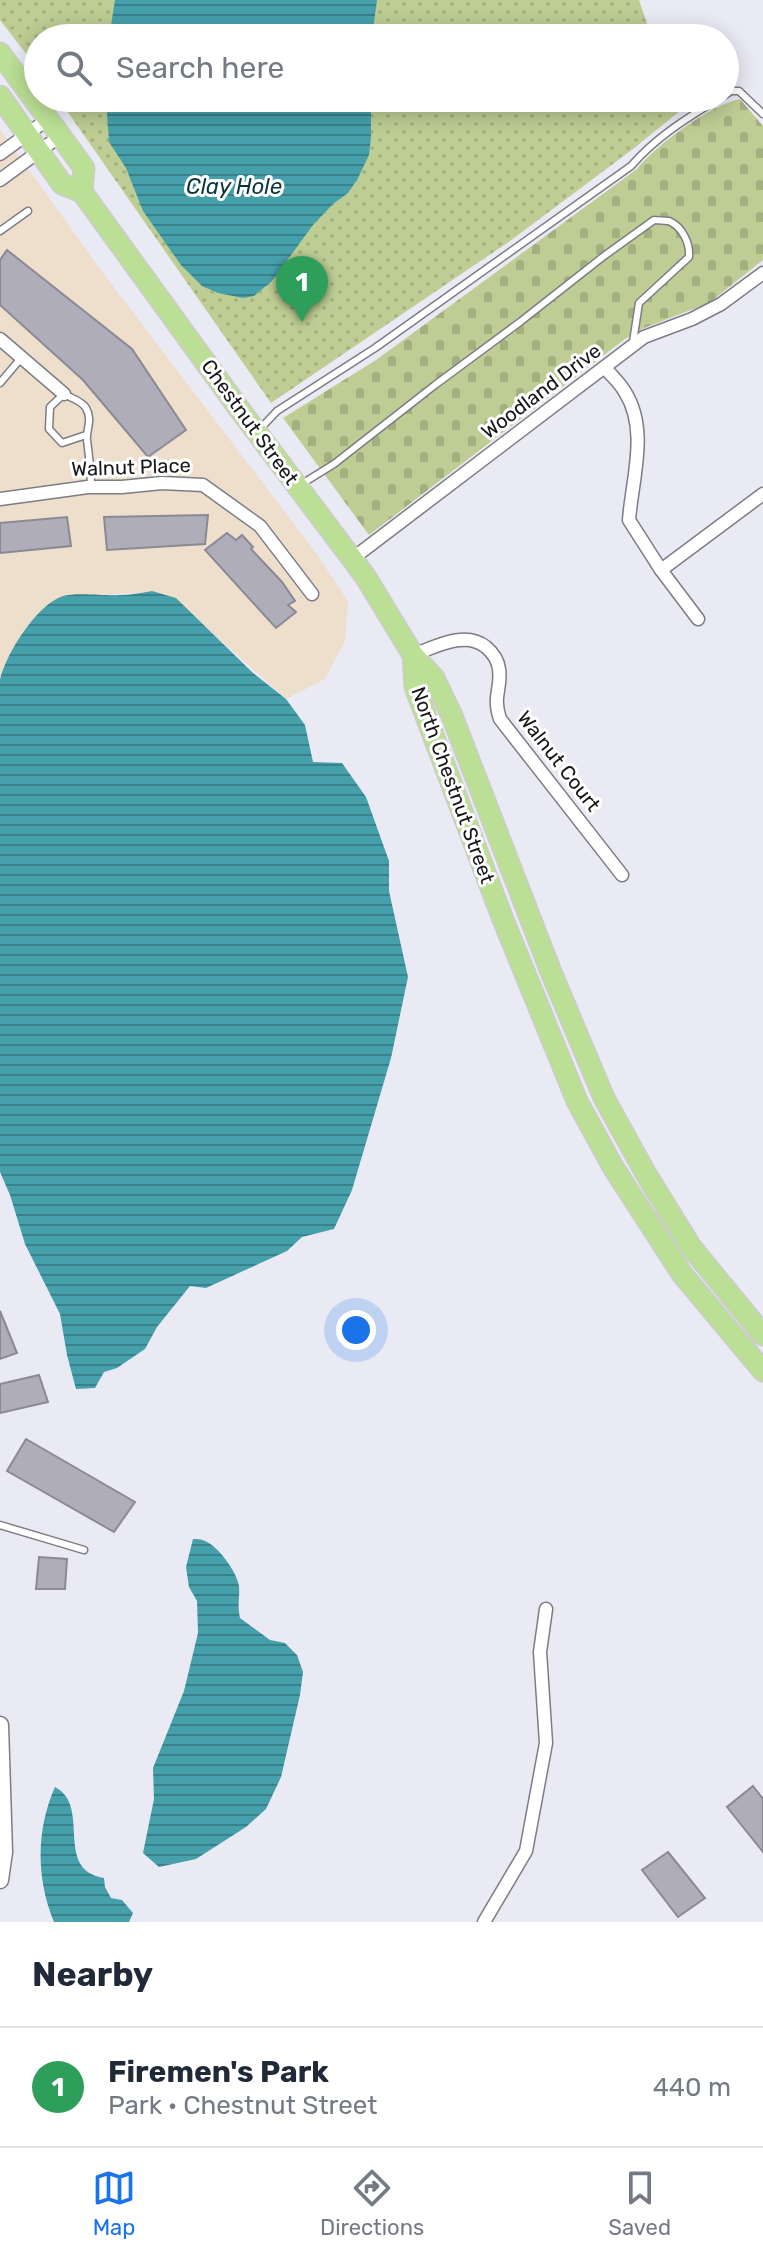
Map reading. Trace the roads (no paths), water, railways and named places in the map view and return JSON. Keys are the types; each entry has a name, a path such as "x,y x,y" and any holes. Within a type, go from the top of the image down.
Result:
{"main road":[{"name":"Chestnut Street","path":"0,53 24,86"},
{"name":"Chestnut Street","path":"0,96 62,184 82,192 352,559 385,606 413,655"},
{"name":"Chestnut Street","path":"42,112 84,168 82,192"},
{"name":"North Chestnut Street","path":"413,655 434,678 452,716 546,959 604,1098 691,1247 763,1335"},
{"name":"North Chestnut Street","path":"413,655 415,687 502,917 577,1101 613,1167 682,1274 763,1371"}],"street":[{"path":"0,180 32,144 54,128"},
{"path":"0,154 32,144 54,128"},
{"name":"Woodland Drive","path":"352,559 644,337 721,304 763,273"},
{"path":"0,339 64,394"},
{"path":"605,368 626,393 637,425 629,520 698,619"},
{"name":"Walnut Place","path":"0,499 91,487 162,483 203,485 260,526 312,594"},
{"path":"661,570 763,494"},
{"name":"Walnut Court","path":"413,655 466,639 476,640 490,650 499,669 496,705 500,719 622,875"},
{"path":"484,1922 526,1851 546,1743 540,1652 546,1609"},
{"path":"0,1725 4,1852 0,1880"}],"lane":[{"path":"739,91 763,114"},
{"path":"256,432 277,411 375,348 631,166 644,150 696,112"},
{"path":"0,231 28,211"},
{"path":"297,487 334,464 654,220 668,221 682,232 690,248 689,257 639,303 632,347"},
{"path":"0,383 22,357"},
{"path":"86,435 62,443 49,429 50,407 64,394 83,404 87,411 91,487"},
{"path":"0,1525 84,1550"}],"water":[{"path":"115,0 377,0 374,24 111,24"},
{"name":"Clay Hole","path":"107,112 371,112 369,155 348,193 313,225 272,281 254,296 243,298 202,286 181,265 143,211 126,168 109,142"},
{"path":"152,591 176,598 253,673 286,699 305,725 313,762 342,763 366,797 389,861 389,891 408,977 391,1058 352,1190 334,1229 302,1237 287,1251 206,1288 190,1286 157,1327 145,1349 117,1368 104,1372 95,1388 76,1389 60,1314 25,1244 0,1172 0,680 8,657 24,632 53,601 69,595 124,595"},
{"path":"193,1539 210,1544 231,1567 239,1586 240,1618 270,1640 285,1643 297,1655 303,1672 281,1777 266,1809 246,1827 196,1859 159,1867 143,1853 154,1799 153,1768 184,1691 198,1633 197,1601 189,1587 186,1567"},
{"path":"55,1787 66,1796 71,1808 80,1863 89,1873 104,1878 111,1898 122,1900 133,1913 129,1922 54,1922 44,1888 41,1854 44,1820"}],"place":[{"name":"Firemen's Park","path":"302,322"}]}
